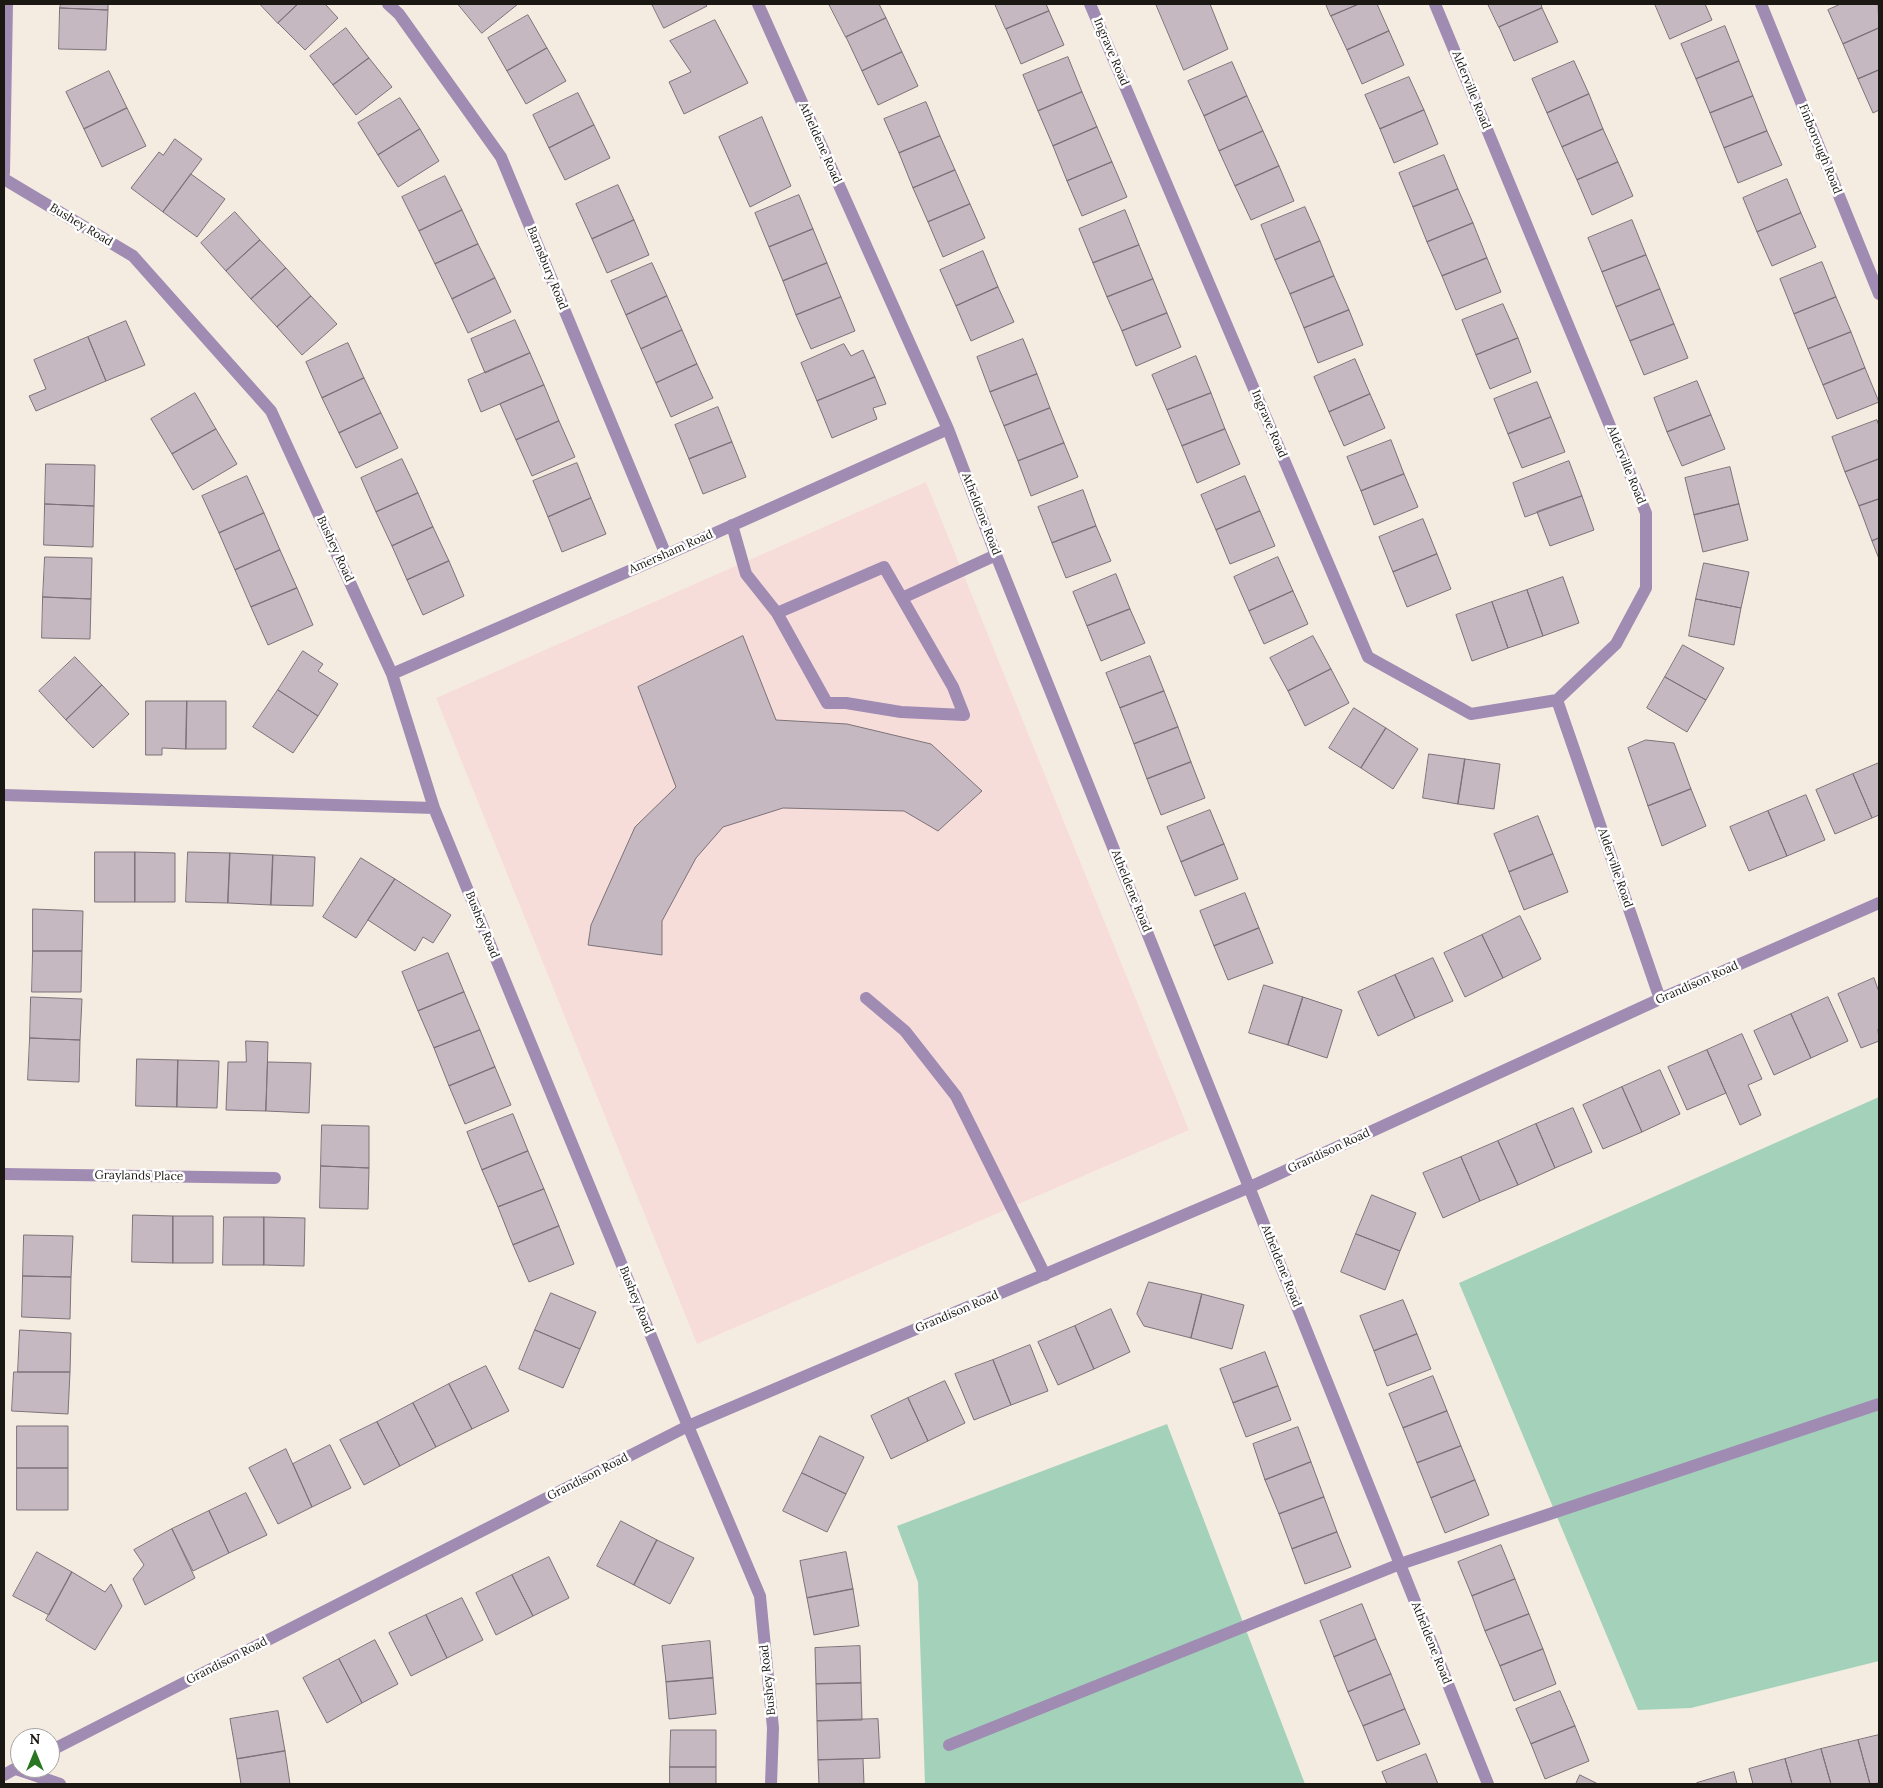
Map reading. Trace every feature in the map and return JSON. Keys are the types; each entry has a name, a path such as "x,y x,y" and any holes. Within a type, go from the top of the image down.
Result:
{"street":[{"path":"4,173 7,4"},
{"name":"Barnsbury Road","path":"388,4 399,14 501,157 666,555"},
{"name":"Atheldene Road","path":"758,4 948,429 996,556 1488,1784"},
{"name":"Ingrave Road","path":"1090,4 1368,657 1471,714 1557,700"},
{"name":"Alderville Road","path":"1435,4 1646,513 1646,588 1616,644 1557,700 1660,999"},
{"name":"Finborough Road","path":"1761,4 1879,294"},
{"name":"Bushey Road","path":"4,179 133,256 271,411 392,674 434,808 688,1426 760,1596 773,1728 771,1784"},
{"name":"Amersham Road","path":"392,674 666,555 948,429"},
{"path":"732,525 746,574 777,613 827,702 846,703 901,712 964,715 953,688 884,567 777,613"},
{"path":"902,598 996,556"},
{"path":"4,795 434,808"},
{"name":"Grandison Road","path":"60,1746 688,1426 1250,1187 1660,999 1879,903"},
{"path":"866,998 905,1031 956,1096 1046,1275"},
{"name":"Graylands Place","path":"4,1174 275,1178"},
{"path":"949,1745 1400,1564 1879,1404"},
{"path":"45,1778 60,1784"}],"shaded area":[{"path":"926,482 1189,1130 697,1344 436,698"}],"green space":[{"path":"1879,1097 1879,1661 1691,1708 1638,1710 1459,1283"},
{"path":"1167,1424 1305,1784 925,1784 918,1582 897,1526"}],"building":[{"path":"61,4 108,4 108,10 60,8"},
{"path":"260,4 298,4 278,23"},
{"path":"298,4 325,4 338,18 305,50 278,23"},
{"path":"458,4 518,4 482,33"},
{"path":"652,4 705,4 707,6 664,28"},
{"path":"829,4 879,4 886,18 846,37"},
{"path":"995,4 1046,4 1049,11 1006,29"},
{"path":"1156,4 1210,4 1228,49 1184,70"},
{"path":"1326,4 1359,4 1331,16"},
{"path":"1359,4 1377,4 1389,31 1347,50 1331,16"},
{"path":"1488,4 1541,4 1542,8 1499,27"},
{"path":"1655,4 1705,4 1712,20 1670,39"},
{"path":"1841,4 1878,4 1879,28 1843,44 1828,10"},
{"path":"60,8 108,10 106,50 59,49"},
{"path":"1542,8 1558,42 1514,61 1499,27"},
{"path":"1049,11 1064,45 1021,64 1006,29"},
{"path":"528,15 547,48 507,71 488,38"},
{"path":"886,18 902,52 862,71 846,37"},
{"path":"715,20 748,83 684,114 669,82 691,72 670,41"},
{"path":"1725,26 1739,61 1696,79 1681,44"},
{"path":"346,28 369,58 333,85 310,56"},
{"path":"1879,28 1879,70 1858,79 1843,44"},
{"path":"1389,31 1404,65 1362,84 1347,50"},
{"path":"547,48 566,81 526,104 507,71"},
{"path":"902,52 918,86 878,105 862,71"},
{"path":"1068,57 1082,92 1038,111 1023,75"},
{"path":"369,58 392,87 356,115 333,85"},
{"path":"1574,61 1589,94 1547,113 1532,79"},
{"path":"1739,61 1753,96 1710,113 1696,79"},
{"path":"1232,62 1247,96 1204,116 1188,81"},
{"path":"1879,70 1879,110 1873,113 1858,79"},
{"path":"109,71 127,108 84,129 66,92"},
{"path":"1409,77 1424,110 1380,129 1365,95"},
{"path":"1082,92 1097,127 1053,146 1038,111"},
{"path":"578,93 594,125 549,148 533,115"},
{"path":"1589,94 1603,129 1562,147 1547,113"},
{"path":"1247,96 1263,131 1219,151 1204,116"},
{"path":"1753,96 1767,131 1724,148 1710,113"},
{"path":"400,98 420,129 378,155 358,123"},
{"path":"926,102 940,136 899,153 884,119"},
{"path":"127,108 146,146 102,167 84,129"},
{"path":"1424,110 1438,144 1394,163 1380,129"},
{"path":"762,117 791,186 750,207 719,137"},
{"path":"594,125 610,158 565,180 549,148"},
{"path":"1097,127 1112,162 1067,181 1053,146"},
{"path":"420,129 439,161 398,187 378,155"},
{"path":"1603,129 1618,162 1577,180 1562,147"},
{"path":"1263,131 1279,166 1235,186 1219,151"},
{"path":"1767,131 1782,165 1738,183 1724,148"},
{"path":"940,136 955,170 913,188 899,153"},
{"path":"175,139 202,159 163,212 131,188 159,152 163,155"},
{"path":"1444,155 1458,189 1413,207 1399,173"},
{"path":"1112,162 1127,197 1082,216 1067,181"},
{"path":"1618,162 1633,196 1592,215 1577,180"},
{"path":"1279,166 1294,201 1251,220 1235,186"},
{"path":"955,170 970,204 928,222 913,188"},
{"path":"191,174 225,199 197,237 163,212"},
{"path":"445,176 462,210 419,231 402,197"},
{"path":"1787,179 1801,213 1757,232 1743,198"},
{"path":"618,185 634,220 592,239 576,204"},
{"path":"1458,189 1473,223 1427,242 1413,207"},
{"path":"799,195 813,229 769,247 755,213"},
{"path":"970,204 985,238 943,257 928,222"},
{"path":"1305,207 1320,241 1275,260 1261,225"},
{"path":"462,210 478,244 435,264 419,231"},
{"path":"1125,210 1139,245 1093,263 1079,229"},
{"path":"235,212 260,240 226,271 201,243"},
{"path":"1801,213 1816,247 1772,266 1757,232"},
{"path":"634,220 649,255 607,273 592,239"},
{"path":"1632,220 1646,255 1602,272 1588,238"},
{"path":"1473,223 1487,258 1442,276 1427,242"},
{"path":"813,229 827,263 783,281 769,247"},
{"path":"260,240 286,268 251,299 226,271"},
{"path":"1320,241 1334,276 1290,294 1275,260"},
{"path":"478,244 495,278 452,299 435,264"},
{"path":"1139,245 1153,279 1107,297 1093,263"},
{"path":"983,251 998,287 956,306 940,270"},
{"path":"1646,255 1660,289 1616,307 1602,272"},
{"path":"1487,258 1501,292 1456,310 1442,276"},
{"path":"1822,262 1836,297 1794,314 1780,279"},
{"path":"652,263 667,296 626,315 611,281"},
{"path":"827,263 841,297 796,315 783,281"},
{"path":"286,268 311,296 277,327 251,299"},
{"path":"1334,276 1349,310 1304,328 1290,294"},
{"path":"495,278 511,312 468,333 452,299"},
{"path":"1153,279 1167,313 1122,331 1107,297"},
{"path":"998,287 1014,322 971,341 956,306"},
{"path":"1660,289 1674,324 1630,341 1616,307"},
{"path":"311,296 337,324 302,355 277,327"},
{"path":"667,296 682,330 641,349 626,315"},
{"path":"841,297 855,331 811,349 796,315"},
{"path":"1836,297 1851,332 1808,349 1794,314"},
{"path":"1503,304 1518,338 1476,355 1462,320"},
{"path":"1349,310 1363,345 1318,363 1304,328"},
{"path":"1167,313 1181,347 1136,366 1122,331"},
{"path":"515,320 530,353 485,373 471,339"},
{"path":"126,321 145,365 106,381 88,337"},
{"path":"1674,324 1688,358 1644,375 1630,341"},
{"path":"682,330 697,364 656,383 641,349"},
{"path":"1851,332 1865,368 1823,385 1808,349"},
{"path":"88,337 106,381 36,411 29,396 46,389 34,360"},
{"path":"1518,338 1531,372 1490,389 1476,355"},
{"path":"1023,339 1037,374 990,392 977,357"},
{"path":"348,343 364,378 322,398 306,362"},
{"path":"844,344 851,356 863,350 875,377 817,401 801,363"},
{"path":"530,353 544,385 481,412 468,380"},
{"path":"1196,356 1211,393 1167,410 1152,375"},
{"path":"1355,359 1370,394 1329,412 1314,377"},
{"path":"697,364 713,398 671,417 656,383"},
{"path":"1865,368 1879,402 1837,419 1823,385"},
{"path":"1037,374 1050,408 1004,426 990,392"},
{"path":"875,377 886,404 873,408 877,419 832,438 817,401"},
{"path":"364,378 381,413 339,433 322,398"},
{"path":"1697,381 1711,415 1667,432 1654,398"},
{"path":"1537,382 1551,417 1508,434 1494,399"},
{"path":"544,385 559,421 516,440 500,404"},
{"path":"195,393 216,429 172,454 151,419"},
{"path":"1211,393 1225,429 1182,446 1167,410"},
{"path":"1370,394 1385,428 1344,446 1329,412"},
{"path":"718,407 732,442 689,459 675,425"},
{"path":"1050,408 1064,443 1018,461 1004,426"},
{"path":"381,413 398,448 356,468 339,433"},
{"path":"1711,415 1725,449 1682,466 1667,432"},
{"path":"1551,417 1565,452 1522,468 1508,434"},
{"path":"1877,420 1879,426 1879,459 1845,472 1832,437"},
{"path":"559,421 575,457 532,476 516,440"},
{"path":"216,429 237,464 193,490 172,454"},
{"path":"1225,429 1240,464 1197,483 1182,446"},
{"path":"1391,440 1404,474 1361,491 1347,457"},
{"path":"732,442 746,477 703,494 689,459"},
{"path":"1064,443 1078,477 1031,496 1018,461"},
{"path":"402,459 418,493 376,512 361,478"},
{"path":"1879,459 1879,499 1859,506 1845,472"},
{"path":"1569,461 1582,496 1525,517 1513,483"},
{"path":"577,463 591,498 548,517 533,481"},
{"path":"46,464 95,465 94,506 45,504"},
{"path":"1730,467 1739,504 1694,515 1685,478"},
{"path":"1404,474 1418,507 1374,525 1361,491"},
{"path":"247,476 264,513 219,533 202,496"},
{"path":"1245,476 1260,511 1216,530 1201,495"},
{"path":"1083,490 1096,526 1052,543 1038,507"},
{"path":"418,493 433,527 392,546 376,512"},
{"path":"1582,496 1594,530 1550,546 1537,512"},
{"path":"591,498 606,534 562,552 548,517"},
{"path":"1879,499 1879,538 1872,541 1859,506"},
{"path":"45,504 94,506 93,547 44,545"},
{"path":"1739,504 1748,540 1703,552 1694,515"},
{"path":"1260,511 1275,546 1230,564 1216,530"},
{"path":"264,513 280,550 235,570 219,533"},
{"path":"1423,519 1437,554 1393,572 1379,537"},
{"path":"1096,526 1111,561 1066,578 1052,543"},
{"path":"433,527 449,561 407,580 392,546"},
{"path":"1879,538 1879,559 1872,541"},
{"path":"280,550 297,588 251,607 235,570"},
{"path":"1437,554 1451,589 1407,607 1393,572"},
{"path":"45,557 92,558 91,599 43,597"},
{"path":"1278,557 1293,591 1249,611 1234,577"},
{"path":"449,561 464,596 423,615 407,580"},
{"path":"1704,563 1749,572 1741,608 1696,599"},
{"path":"1116,574 1130,609 1087,626 1073,592"},
{"path":"1563,577 1579,623 1543,636 1527,590"},
{"path":"297,588 313,625 268,645 251,607"},
{"path":"1527,590 1543,636 1508,648 1492,602"},
{"path":"1293,591 1308,624 1264,644 1249,611"},
{"path":"43,597 91,599 90,639 42,638"},
{"path":"1696,599 1741,608 1734,645 1689,636"},
{"path":"1492,602 1508,648 1472,661 1456,615"},
{"path":"1130,609 1145,643 1101,661 1087,626"},
{"path":"743,636 776,720 847,724 931,744 982,791 938,831 904,811 783,808 723,827 696,858 662,921 662,955 588,945 591,925 635,827 676,787 638,687"},
{"path":"1313,636 1331,669 1288,691 1270,658"},
{"path":"1683,645 1724,668 1706,700 1665,677"},
{"path":"303,651 323,664 318,671 338,684 318,716 278,690"},
{"path":"1150,656 1164,691 1120,708 1106,673"},
{"path":"75,657 102,685 66,720 39,691"},
{"path":"1331,669 1349,703 1305,726 1288,691"},
{"path":"1665,677 1706,700 1687,732 1647,708"},
{"path":"102,685 129,714 93,748 66,720"},
{"path":"278,690 318,716 293,753 253,727"},
{"path":"1164,691 1178,727 1134,744 1120,708"},
{"path":"146,701 187,701 186,749 162,748 162,755 146,755"},
{"path":"187,701 226,701 226,749 186,749"},
{"path":"1354,708 1386,728 1361,768 1329,748"},
{"path":"1178,727 1191,762 1147,779 1134,744"},
{"path":"1386,728 1418,749 1393,789 1361,768"},
{"path":"1646,740 1674,743 1691,789 1648,806 1628,748"},
{"path":"1429,754 1465,759 1458,804 1423,798"},
{"path":"1465,759 1500,764 1494,809 1458,804"},
{"path":"1191,762 1205,798 1161,815 1147,779"},
{"path":"1879,763 1879,815 1872,818 1853,774"},
{"path":"1853,774 1872,818 1835,834 1816,790"},
{"path":"1691,789 1706,826 1662,846 1648,806"},
{"path":"1806,795 1825,840 1787,856 1768,811"},
{"path":"1210,810 1224,844 1181,862 1167,827"},
{"path":"1768,811 1787,856 1749,871 1730,827"},
{"path":"1538,816 1553,854 1509,872 1494,834"},
{"path":"1224,844 1238,879 1195,896 1181,862"},
{"path":"95,852 135,852 135,902 95,902"},
{"path":"135,852 175,853 175,902 135,902"},
{"path":"188,852 230,853 228,903 186,902"},
{"path":"230,853 273,855 271,905 228,903"},
{"path":"1553,854 1568,892 1524,910 1509,872"},
{"path":"273,855 315,857 313,906 271,905"},
{"path":"361,858 395,879 356,938 323,917"},
{"path":"395,879 451,915 433,943 423,937 415,951 368,920"},
{"path":"1245,893 1259,928 1214,946 1200,911"},
{"path":"33,909 83,911 82,951 33,951"},
{"path":"1520,916 1541,959 1503,978 1482,935"},
{"path":"1259,928 1273,963 1228,980 1214,946"},
{"path":"1482,935 1503,978 1465,997 1444,953"},
{"path":"33,951 82,951 81,992 32,992"},
{"path":"448,953 464,992 418,1011 402,972"},
{"path":"1433,958 1453,1001 1415,1018 1395,975"},
{"path":"1395,975 1415,1018 1378,1036 1358,992"},
{"path":"1874,978 1879,992 1879,1041 1861,1048 1838,994"},
{"path":"1264,985 1303,997 1288,1045 1249,1033"},
{"path":"464,992 480,1030 434,1048 418,1011"},
{"path":"31,997 82,999 80,1040 30,1038"},
{"path":"1303,997 1342,1010 1327,1058 1288,1045"},
{"path":"1828,997 1848,1041 1811,1058 1791,1014"},
{"path":"1791,1014 1811,1058 1774,1075 1754,1031"},
{"path":"480,1030 495,1067 449,1086 434,1048"},
{"path":"1742,1034 1762,1079 1748,1085 1761,1115 1740,1125 1707,1050"},
{"path":"30,1038 80,1040 79,1082 28,1080"},
{"path":"246,1041 268,1042 266,1111 226,1110 228,1062 246,1062"},
{"path":"1707,1050 1726,1093 1687,1110 1668,1067"},
{"path":"137,1059 178,1060 177,1107 136,1106"},
{"path":"178,1060 219,1061 217,1108 177,1107"},
{"path":"268,1062 311,1063 309,1113 266,1111"},
{"path":"495,1067 511,1105 465,1124 449,1086"},
{"path":"1660,1070 1680,1114 1642,1132 1622,1087"},
{"path":"1622,1087 1642,1132 1603,1149 1583,1105"},
{"path":"1573,1108 1592,1152 1555,1168 1536,1124"},
{"path":"513,1114 528,1151 482,1170 467,1132"},
{"path":"1536,1124 1555,1168 1518,1185 1498,1141"},
{"path":"322,1125 369,1126 369,1168 321,1166"},
{"path":"1498,1141 1518,1185 1480,1201 1461,1157"},
{"path":"528,1151 544,1189 498,1207 482,1170"},
{"path":"1461,1157 1480,1201 1443,1218 1423,1173"},
{"path":"321,1166 369,1168 368,1209 320,1208"},
{"path":"544,1189 559,1226 513,1245 498,1207"},
{"path":"1372,1195 1416,1213 1400,1251 1356,1234"},
{"path":"133,1215 173,1216 173,1263 132,1262"},
{"path":"173,1216 213,1216 213,1263 173,1263"},
{"path":"224,1217 264,1217 264,1265 223,1265"},
{"path":"264,1217 305,1218 304,1266 264,1265"},
{"path":"559,1226 574,1264 529,1282 513,1245"},
{"path":"1356,1234 1400,1251 1385,1290 1341,1272"},
{"path":"24,1235 73,1236 71,1277 23,1276"},
{"path":"23,1276 71,1277 70,1319 22,1317"},
{"path":"1149,1282 1202,1294 1191,1338 1144,1326 1137,1314"},
{"path":"551,1293 596,1312 580,1349 535,1330"},
{"path":"1202,1294 1244,1305 1232,1349 1191,1338"},
{"path":"1403,1300 1417,1334 1374,1351 1360,1316"},
{"path":"1111,1309 1130,1352 1094,1369 1075,1326"},
{"path":"1075,1326 1094,1369 1058,1385 1038,1342"},
{"path":"20,1330 71,1333 70,1372 18,1372"},
{"path":"535,1330 580,1349 563,1388 519,1369"},
{"path":"1417,1334 1431,1369 1387,1386 1374,1351"},
{"path":"1030,1345 1048,1391 1011,1405 993,1360"},
{"path":"1265,1352 1278,1386 1233,1403 1220,1369"},
{"path":"993,1360 1011,1405 974,1420 955,1374"},
{"path":"486,1366 509,1411 472,1429 449,1384"},
{"path":"14,1372 70,1372 68,1414 12,1411"},
{"path":"1433,1376 1447,1411 1403,1428 1389,1394"},
{"path":"945,1381 965,1423 928,1441 908,1398"},
{"path":"449,1384 472,1429 436,1447 413,1403"},
{"path":"1278,1386 1291,1420 1246,1437 1233,1403"},
{"path":"908,1398 928,1441 891,1459 871,1416"},
{"path":"413,1403 436,1447 400,1466 377,1422"},
{"path":"1447,1411 1461,1446 1417,1463 1403,1428"},
{"path":"377,1422 400,1466 364,1485 340,1440"},
{"path":"17,1426 68,1426 68,1468 17,1468"},
{"path":"1298,1427 1311,1462 1265,1480 1253,1444"},
{"path":"820,1436 864,1457 846,1494 802,1473"},
{"path":"330,1445 351,1488 312,1507 293,1464"},
{"path":"1461,1446 1475,1480 1431,1498 1417,1463"},
{"path":"286,1449 312,1507 278,1524 249,1468"},
{"path":"1311,1462 1324,1497 1279,1514 1265,1480"},
{"path":"17,1468 68,1468 68,1510 17,1510"},
{"path":"802,1473 846,1494 827,1532 783,1511"},
{"path":"1475,1480 1489,1515 1445,1533 1431,1498"},
{"path":"246,1493 267,1535 229,1553 209,1511"},
{"path":"1324,1497 1337,1532 1292,1549 1279,1514"},
{"path":"209,1511 229,1553 193,1571 172,1529"},
{"path":"621,1521 657,1540 634,1585 597,1566"},
{"path":"172,1529 195,1578 145,1605 133,1579 144,1565 134,1550"},
{"path":"1337,1532 1351,1567 1305,1584 1292,1549"},
{"path":"657,1540 694,1558 670,1604 634,1585"},
{"path":"1501,1545 1515,1579 1472,1596 1458,1562"},
{"path":"37,1552 72,1572 49,1615 13,1596"},
{"path":"846,1552 853,1589 807,1598 800,1561"},
{"path":"549,1557 569,1598 533,1616 512,1575"},
{"path":"72,1572 105,1592 111,1584 122,1606 95,1650 46,1620"},
{"path":"512,1575 533,1616 496,1635 476,1593"},
{"path":"1515,1579 1529,1614 1485,1631 1472,1596"},
{"path":"853,1589 859,1626 814,1635 807,1598"},
{"path":"462,1598 483,1640 447,1658 426,1615"},
{"path":"1362,1604 1376,1639 1334,1657 1320,1621"},
{"path":"1529,1614 1543,1649 1500,1666 1485,1631"},
{"path":"426,1615 447,1658 411,1676 389,1633"},
{"path":"1376,1639 1391,1674 1348,1692 1334,1657"},
{"path":"375,1640 398,1684 362,1703 339,1659"},
{"path":"710,1641 713,1678 666,1682 662,1646"},
{"path":"860,1646 861,1683 816,1684 815,1648"},
{"path":"1543,1649 1556,1684 1514,1701 1500,1666"},
{"path":"339,1659 362,1703 327,1723 303,1678"},
{"path":"1391,1674 1405,1709 1363,1726 1348,1692"},
{"path":"713,1678 716,1714 669,1719 666,1682"},
{"path":"861,1683 862,1720 817,1721 816,1684"},
{"path":"1560,1691 1575,1726 1531,1744 1516,1709"},
{"path":"1405,1709 1420,1744 1377,1761 1363,1726"},
{"path":"278,1711 285,1751 237,1759 230,1719"},
{"path":"878,1719 880,1758 818,1760 817,1721"},
{"path":"1575,1726 1589,1761 1545,1779 1531,1744"},
{"path":"671,1730 716,1730 716,1767 670,1767"},
{"path":"1879,1735 1879,1783 1870,1784 1858,1740"},
{"path":"1858,1740 1870,1784 1831,1784 1821,1749"},
{"path":"1821,1749 1831,1784 1792,1784 1785,1759"},
{"path":"285,1751 290,1784 241,1784 237,1759"},
{"path":"1426,1754 1438,1784 1387,1784 1382,1772"},
{"path":"863,1759 864,1784 819,1784 818,1760"},
{"path":"1785,1759 1792,1784 1753,1784 1749,1769"},
{"path":"670,1767 716,1767 716,1784 670,1784"},
{"path":"1734,1772 1737,1784 1697,1783"},
{"path":"1580,1775 1598,1784 1576,1784"}]}
